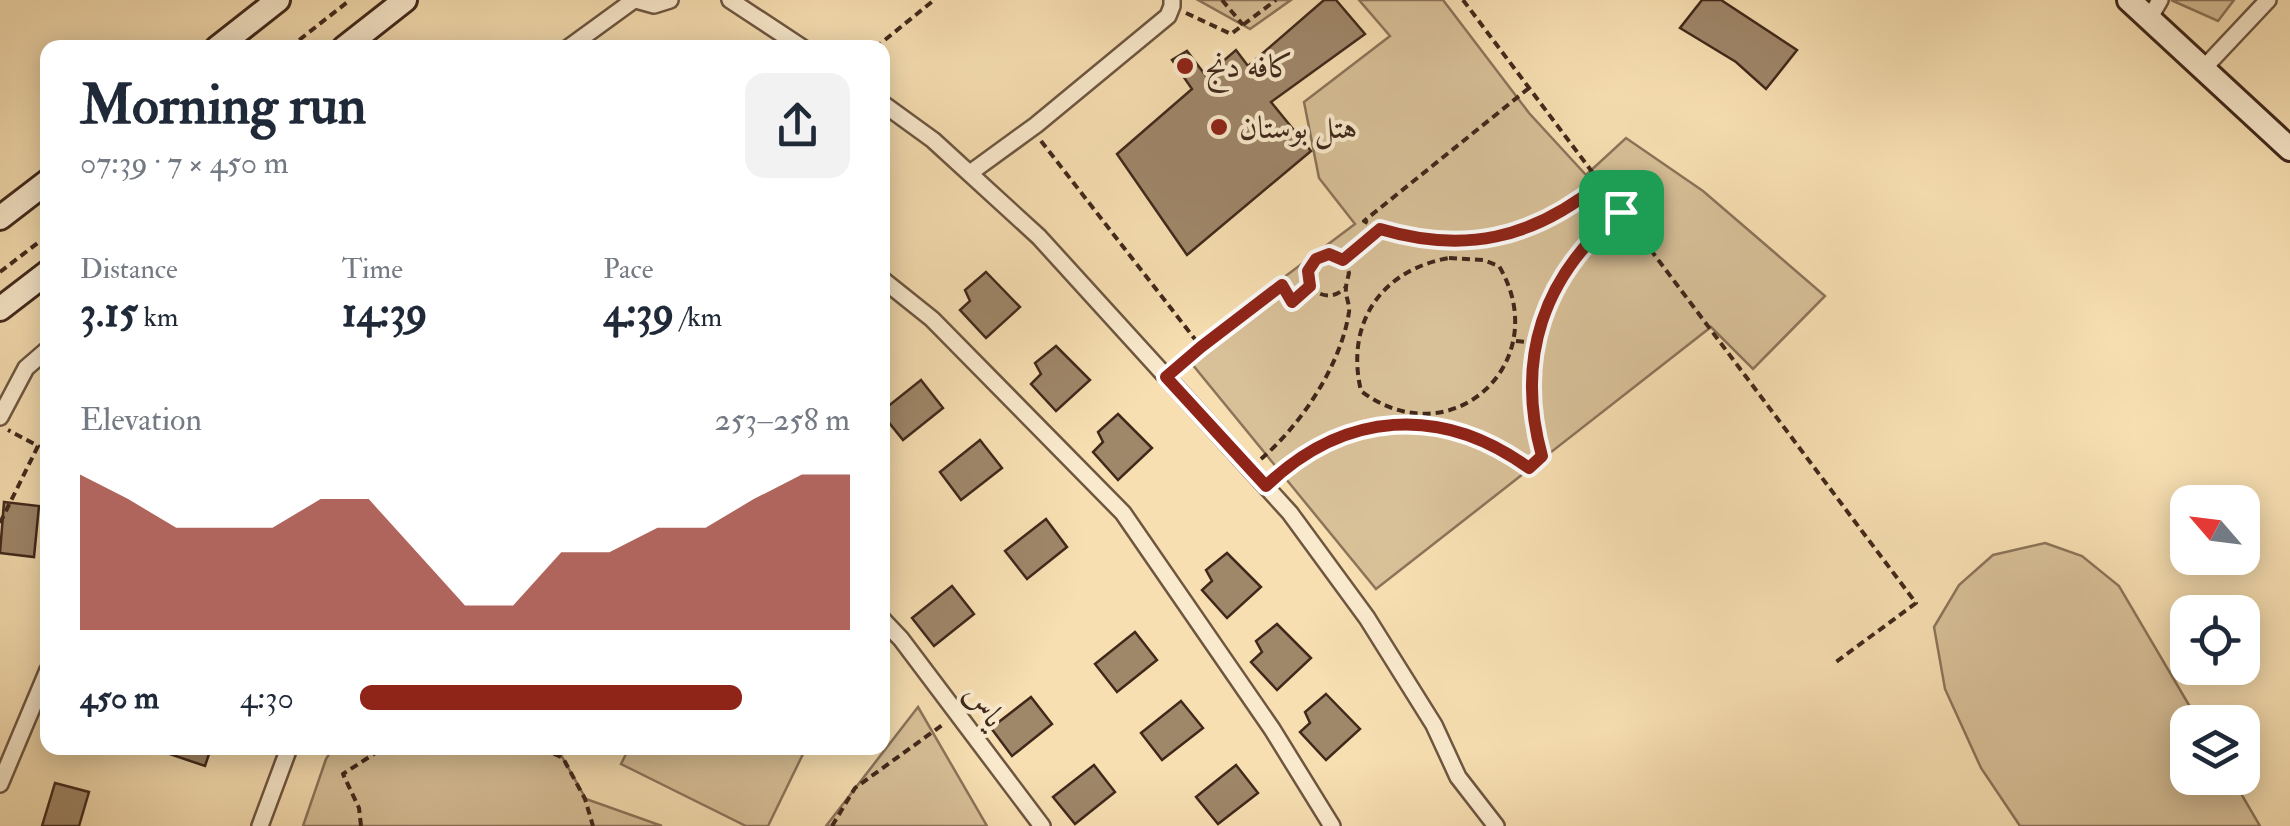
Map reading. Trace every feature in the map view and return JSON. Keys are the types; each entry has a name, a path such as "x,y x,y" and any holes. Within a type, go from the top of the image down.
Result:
{"main road":[{"path":"227,40 278,0"},
{"path":"354,40 405,0"},
{"path":"2128,0 2154,9 2203,69 2290,148"},
{"path":"0,218 40,187"},
{"path":"0,309 40,278"}],"street":[{"path":"579,40 635,0 654,5 670,0"},
{"path":"730,0 791,40"},
{"path":"2203,69 2268,0"},
{"path":"970,173 1168,16 1172,3"},
{"path":"890,109 933,140 1039,237 1290,513 1367,618 1434,725 1458,778 1496,826"},
{"path":"890,285 932,319 1123,512 1272,729 1332,826"},
{"path":"0,418 26,368 40,356"},
{"name":"یاس","path":"890,627 1042,826"},
{"path":"0,784 40,689"},
{"path":"260,826 286,755"}],"path":[{"path":"299,40 350,0"},
{"path":"885,40 934,0"},
{"path":"1222,0 1242,25"},
{"path":"1172,3 1231,34 1276,0"},
{"path":"1463,0 1916,603 1836,662"},
{"path":"1528,88 1364,221 1412,239 1483,240 1540,224 1600,184"},
{"path":"1031,128 1201,347"},
{"path":"1266,486 1292,462 1322,444 1366,428 1413,424 1474,436 1529,468 1542,456 1532,400 1532,366 1542,321 1560,279 1587,243 1621,212"},
{"path":"1343,260 1380,229"},
{"path":"0,272 40,241"},
{"path":"1250,469 1289,432 1321,386 1350,308 1346,287 1349,273 1343,260 1329,254 1316,259 1308,271 1314,291 1328,296 1346,287"},
{"path":"1449,258 1483,260 1499,266 1516,309 1514,340 1502,370 1482,393 1456,408 1414,414 1372,400 1361,391 1357,375 1358,342 1368,311 1377,298 1416,266 1449,258"},
{"path":"1166,377 1282,285 1292,302 1310,286"},
{"path":"1514,340 1536,343"},
{"path":"1413,424 1414,414"},
{"path":"0,426 38,446 0,523"},
{"path":"832,826 855,788 958,714"},
{"path":"360,826 360,808 342,774 372,755"},
{"path":"557,755 563,758 586,798 593,826"}],"shaded area":[{"path":"1198,0 1291,0 1250,29"},
{"path":"1359,0 1443,0 1529,113 1586,175 1626,138 1703,191 1825,296 1753,369 1711,327 1376,589 1183,353 1355,224 1319,178 1304,102 1390,36"},
{"path":"2171,0 2234,0 2218,21"},
{"path":"2045,543 2082,556 2119,586 2170,673 2170,685 2177,685 2189,705 2170,705 2170,795 2242,795 2260,826 2020,826 1981,768 1945,689 1934,627 1959,585 1993,555"},
{"path":"918,707 987,826 826,826 881,755 890,755 890,743"},
{"path":"329,755 561,755 586,799 662,826 303,826"},
{"path":"626,755 803,755 768,826 746,826 621,764"}],"building":[{"name":"هتل بوستان","path":"1324,0 1336,0 1365,34 1271,102 1311,151 1187,255 1117,154 1192,89 1172,60 1187,51 1206,76 1236,50 1248,66"},
{"path":"1702,0 1721,0 1797,50 1766,89 1736,62 1680,28"},
{"path":"986,272 1020,307 986,338 960,310 970,301 965,290"},
{"path":"1056,346 1090,380 1056,411 1031,384 1041,374 1035,363"},
{"path":"921,380 943,408 903,440 890,424 890,405"},
{"path":"1118,414 1152,448 1118,480 1093,452 1103,442 1098,432"},
{"path":"980,440 1002,468 961,500 940,472"},
{"path":"4,502 39,506 34,557 0,553"},
{"path":"1046,519 1067,547 1027,579 1005,551"},
{"path":"1227,553 1261,587 1227,618 1202,590 1212,581 1206,570"},
{"path":"952,586 974,614 934,646 912,618"},
{"path":"1277,624 1311,658 1277,690 1251,662 1262,652 1256,641"},
{"path":"1135,632 1157,660 1117,692 1095,664"},
{"path":"1326,694 1360,729 1326,760 1300,732 1310,723 1305,712"},
{"path":"1031,697 1052,724 1012,756 991,728"},
{"path":"1181,701 1203,728 1162,760 1141,733"},
{"path":"173,755 209,755 205,766"},
{"path":"1094,765 1115,792 1075,824 1053,797"},
{"path":"1236,765 1258,793 1218,824 1196,797"},
{"path":"55,783 89,792 79,826 42,826"}],"place":[{"name":"کافه دنج","path":"1185,66"},
{"name":"هتل بوستان","path":"1219,127"}],"route":[{"path":"1600,184 1621,212 1573,260 1542,321 1531,389 1542,456 1529,468 1474,436 1434,426 1389,424 1322,444 1282,470 1266,486 1166,377 1282,285 1292,302 1310,286 1308,271 1316,259 1329,254 1343,260 1380,229 1412,239 1483,240 1540,224 1600,184"}]}
